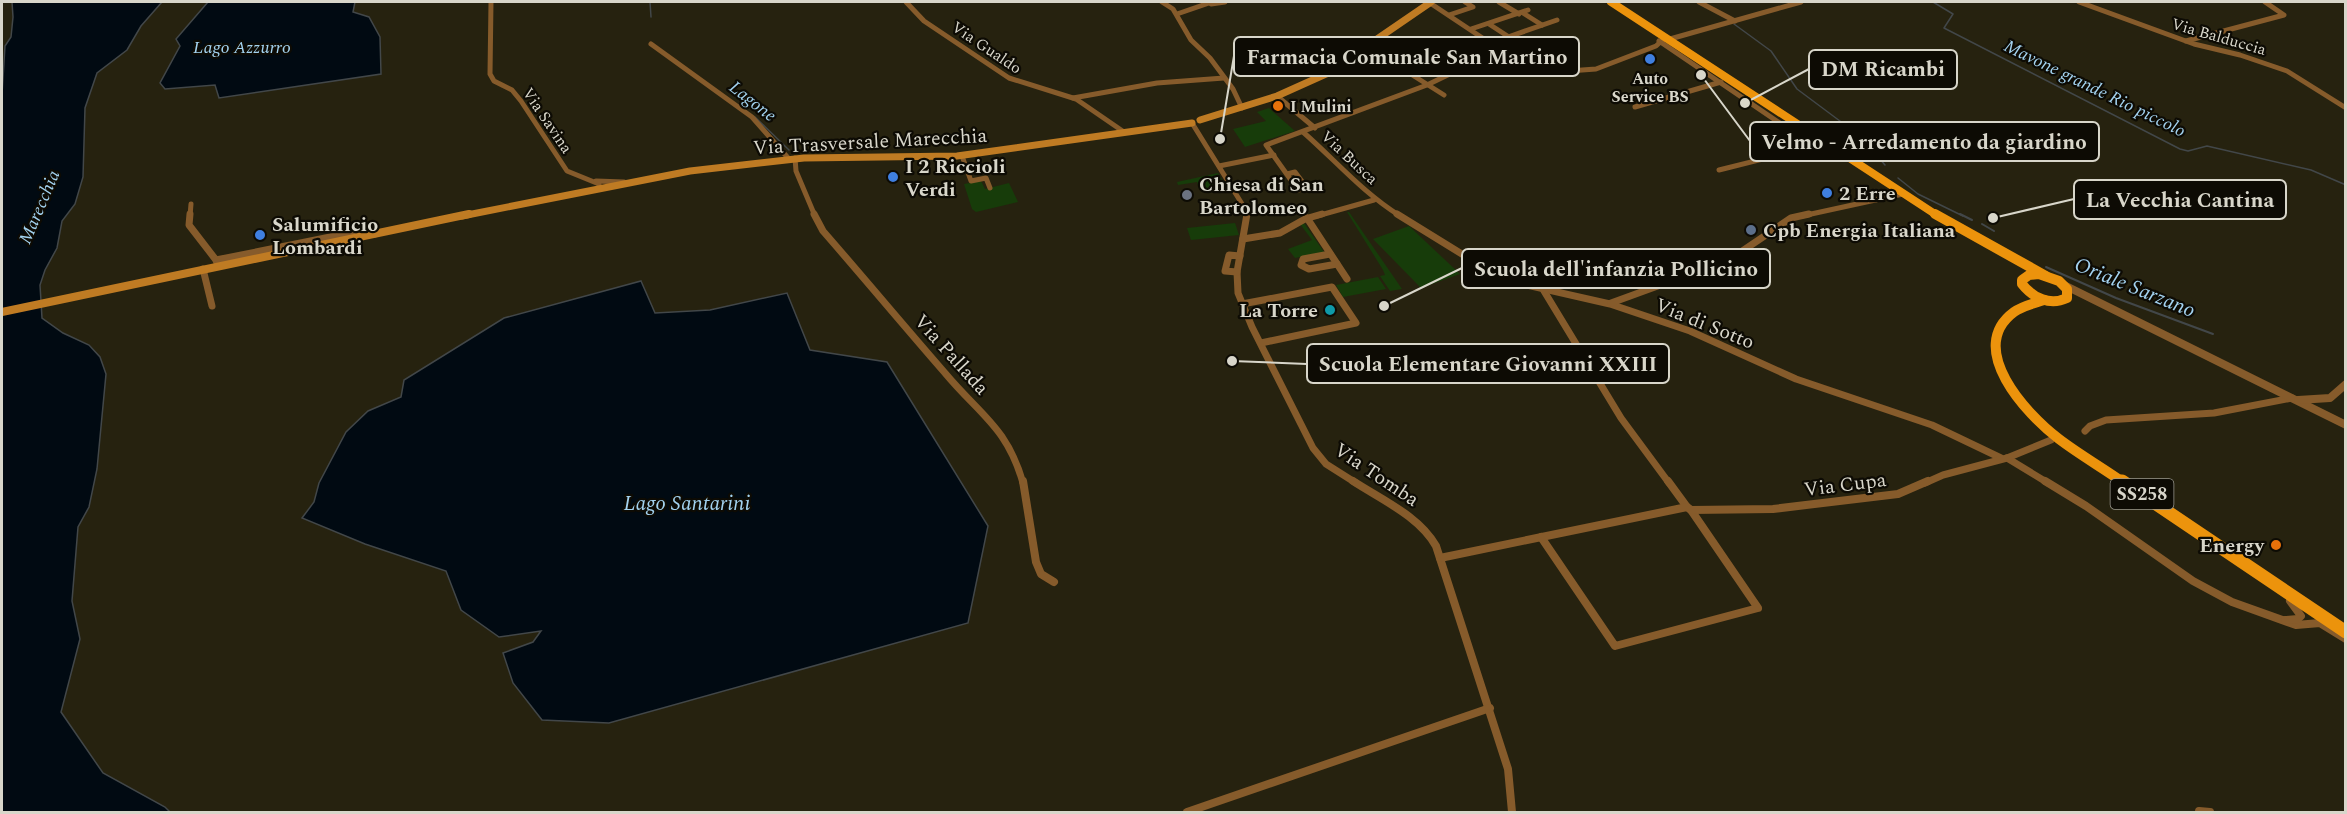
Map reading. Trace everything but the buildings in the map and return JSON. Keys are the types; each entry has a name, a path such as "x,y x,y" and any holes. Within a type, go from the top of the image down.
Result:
{"main road":[{"path":"1196,124 1277,96 1326,74 1430,2"},
{"path":"1611,2 1903,194 1952,225 2064,285 2069,294 2063,300 2044,300 2020,307"},
{"name":"Via Trasversale Marecchia","path":"2,312 203,269 217,263 375,234 626,182 740,164 792,159 962,156 1169,125 1196,124"},
{"name":"SS258","path":"2013,256 2022,266 2025,277 2022,280 2025,289 2020,307 1999,329 1995,351 2001,373 2023,406 2059,439 2346,632"},
{"path":"2025,277 2046,276"},
{"path":"2025,289 2044,300"}],"street":[{"name":"Via Savina","path":"491,2 490,74 494,81 512,90 521,101 567,171 585,179 595,188"},
{"name":"Via Gualdo","path":"906,2 924,21 1021,86 1073,98 1094,109 1124,132"},
{"path":"1162,2 1177,14 1191,40 1239,96 1242,108"},
{"path":"1177,14 1212,3 1225,2"},
{"path":"1430,2 1505,53"},
{"path":"1449,15 1473,7 1465,2"},
{"path":"1498,2 1523,13 1542,26"},
{"path":"1699,2 1735,21"},
{"path":"1665,39 1801,2"},
{"name":"Via Balduccia","path":"2079,2 2186,41 2287,71 2346,108"},
{"path":"2186,41 2284,15 2265,2"},
{"path":"1471,29 1523,13"},
{"path":"1489,24 1510,38 1557,20"},
{"path":"1665,39 1721,82 1815,147"},
{"name":"Via Busca","path":"1303,132 1427,85 1456,70 1490,63 1541,73 1596,69 1656,46 1665,39"},
{"path":"651,44 752,117 792,159"},
{"path":"1368,47 1444,94"},
{"path":"1073,98 1157,83 1224,78"},
{"path":"1635,107 1721,82"},
{"path":"1277,96 1315,128"},
{"name":"Via Tomba","path":"1196,124 1247,212 1237,272 1237,287 1242,304 1317,454 1343,476 1424,528 1436,546 1508,769 1512,813"},
{"path":"1287,174 1266,145 1303,132"},
{"name":"Via Busca","path":"1243,238 1280,233 1307,218 1374,200 1342,166 1303,132"},
{"path":"1719,170 1827,143"},
{"path":"1219,166 1274,155"},
{"path":"962,156 971,181 986,178 990,188"},
{"name":"Via Pallada","path":"792,159 806,198 823,231 953,383 1002,433 1015,455 1027,496 1036,562 1041,574 1054,582"},
{"path":"585,179 626,182"},
{"path":"1610,304 1729,260 1791,218 1903,194"},
{"name":"Via di Sotto","path":"1374,200 1504,280 1544,291 1610,304 1690,331 1796,379 1932,425 2004,458"},
{"path":"191,204 189,225 217,263"},
{"path":"1307,218 1347,279"},
{"path":"1330,254 1304,259 1301,265 1309,269 1337,264"},
{"path":"1237,272 1226,270 1229,255 1240,256"},
{"path":"203,269 212,306"},
{"path":"2064,285 2346,425"},
{"path":"1242,304 1332,287 1356,324 1261,343"},
{"path":"1541,537 1615,646 1758,608 1689,509 1621,418 1544,291"},
{"path":"2063,300 2103,303"},
{"path":"2085,431 2106,420 2214,413 2294,399 2331,398 2346,384"},
{"name":"Via Cupa","path":"1440,558 1689,509 1773,509 1898,494 1943,475 2004,458 2051,440"},
{"path":"2004,458 2086,506 2193,580 2232,603 2303,626 2320,623 2346,639"},
{"path":"2252,568 2260,578 2291,601 2300,612 2298,619 2277,619"},
{"path":"1187,813 1490,708"},
{"path":"2199,811 2210,813"}],"green space":[{"path":"1269,108 1295,131 1245,147 1233,129 1266,121 1257,112"},
{"path":"1218,173 1227,189 1199,189 1197,182 1178,185 1177,182"},
{"path":"981,181 985,189 1009,183 1018,202 976,212 972,209 964,184"},
{"path":"1347,212 1402,289 1390,291 1380,276 1385,275 1383,270"},
{"path":"1235,223 1239,235 1191,240 1187,228"},
{"path":"1304,223 1324,252 1295,258 1288,249 1312,240 1300,224"},
{"path":"1409,226 1460,274 1421,288 1373,239"},
{"path":"1378,277 1386,289 1343,297 1336,285"}],"water":[{"name":"Marecchia","path":"12,2 162,2 141,26 127,50 97,73 85,108 83,177 75,204 62,221 57,248 40,285 42,318 63,333 89,345 100,357 106,374 97,469 89,507 78,527 72,601 80,639 61,712 103,773 165,807 170,812 2,812 2,94 5,46 11,37"},
{"name":"Lago Azzurro","path":"208,2 355,2 353,12 369,17 380,37 381,74 219,98 215,85 165,89 160,83 180,46 176,39"},
{"name":"Lago Santarini","path":"641,281 655,313 710,310 787,293 810,350 887,362 988,526 968,623 609,723 542,720 513,683 503,653 533,642 541,631 499,637 461,610 446,571 365,544 302,518 314,502 319,483 346,432 368,411 401,397 404,380 504,318"}],"waterway":[{"name":"Lagone","path":"650,2 651,17"},
{"name":"Mavone grande Rio piccolo","path":"1933,2 1953,14 1944,28 2180,149 2188,151 2207,146 2311,170 2346,185"},
{"name":"Oriale Sarzano","path":"1734,24 1771,51 1797,89 1860,136 1885,165"},
{"name":"Lagone","path":"755,117 789,150"},
{"name":"Oriale Sarzano","path":"1898,178 1918,194 1963,216"},
{"name":"Oriale Sarzano","path":"1960,214 1972,220"},
{"name":"Oriale Sarzano","path":"1982,224 1994,231"},
{"name":"Oriale Sarzano","path":"2046,267 2116,298 2213,334"}],"place":[{"name":"Auto Service BS","path":"1650,59"},
{"name":"Velmo - Arredamento da giardino","path":"1701,75"},
{"name":"DM Ricambi","path":"1745,103"},
{"name":"I Mulini","path":"1278,106"},
{"name":"Farmacia Comunale San Martino","path":"1220,139"},
{"name":"I 2 Riccioli Verdi","path":"893,177"},
{"name":"2 Erre","path":"1827,193"},
{"name":"Chiesa di San Bartolomeo","path":"1187,195"},
{"name":"La Vecchia Cantina","path":"1993,218"},
{"name":"Cpb Energia Italiana","path":"1751,230"},
{"name":"Salumificio Lombardi","path":"260,235"},
{"name":"Scuola dell'infanzia Pollicino","path":"1384,306"},
{"name":"La Torre","path":"1330,310"},
{"name":"Scuola Elementare Giovanni XXIII","path":"1232,361"},
{"name":"Energy","path":"2276,545"}]}
